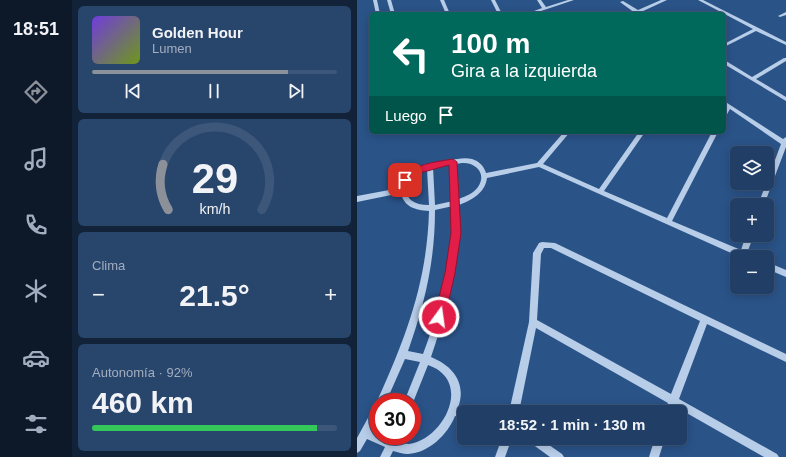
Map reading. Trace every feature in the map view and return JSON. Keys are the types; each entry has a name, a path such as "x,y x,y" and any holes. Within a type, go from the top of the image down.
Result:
{"street":[{"path":"375,0 378,12"},
{"path":"389,0 392,12"},
{"path":"442,0 447,12"},
{"path":"493,0 499,12"},
{"path":"539,0 545,8"},
{"path":"534,12 572,0"},
{"path":"641,12 665,0"},
{"path":"700,0 724,12"},
{"path":"622,2 637,12"},
{"path":"716,12 720,10"},
{"path":"726,13 786,44"},
{"path":"780,16 786,13"},
{"path":"726,45 757,29"},
{"path":"752,79 786,59"},
{"path":"726,63 786,100"},
{"path":"726,105 785,142 764,198"},
{"path":"539,165 565,134"},
{"path":"600,192 641,134"},
{"path":"668,222 714,134"},
{"path":"470,161 478,164 484,176 483,183 479,191 456,204 432,208 414,206 406,200 403,190 405,180 410,175 430,166 453,162 470,161"},
{"path":"413,393 426,360 450,273 456,233 456,204 453,162"},
{"path":"484,176 539,165 732,250"},
{"path":"385,393 403,354 427,279 433,230 430,166"},
{"path":"357,199 403,190"},
{"path":"515,405 533,322 537,253 543,245 552,245 786,358"},
{"path":"774,268 786,274"},
{"path":"672,405 705,319"},
{"path":"533,322 673,402 774,457"},
{"path":"403,354 426,360 444,368 454,381 456,396 453,411 440,432 426,443 421,445"},
{"path":"453,411 457,412"},
{"path":"357,448 369,428"},
{"path":"385,457 391,445"},
{"path":"402,445 409,449 420,445"},
{"path":"500,457 504,445"},
{"path":"541,445 559,457"},
{"path":"654,457 658,445"}],"route":[{"path":"405,180 417,170 453,162 456,194 456,233 450,273 439,317"}]}
